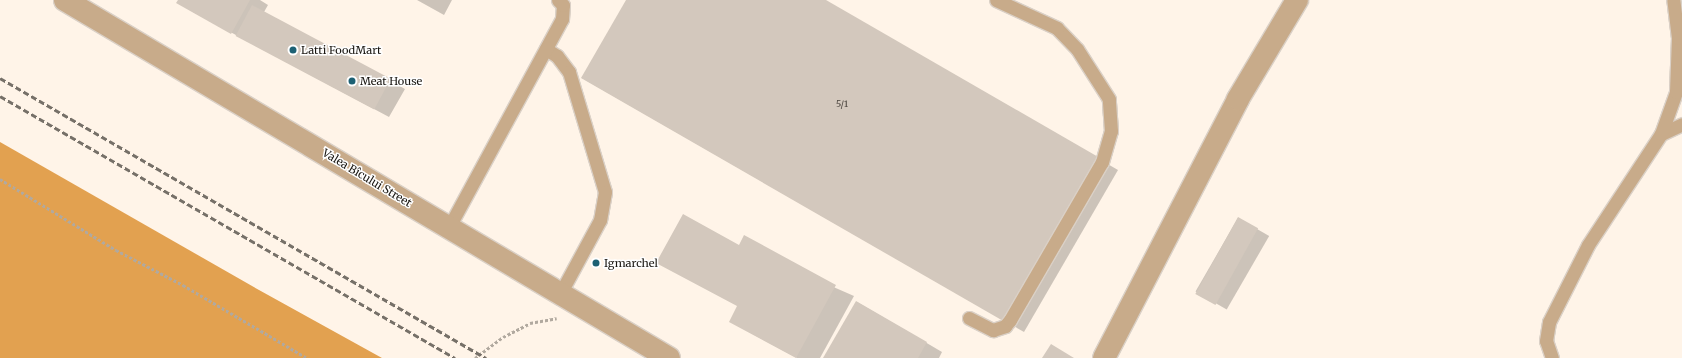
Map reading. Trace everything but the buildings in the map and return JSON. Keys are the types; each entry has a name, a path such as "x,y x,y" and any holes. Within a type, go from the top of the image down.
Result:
{"street":[{"name":"Valea Bîcului Street","path":"65,0 668,358"},
{"path":"1104,358 1238,99 1297,0"}],"lane":[{"path":"449,227 562,19 563,5 558,0"},
{"path":"969,318 993,330 1005,326 1010,320 1102,162 1111,131 1109,99 1077,49 1057,28 996,0"},
{"path":"1552,358 1546,341 1549,322 1588,245 1661,134 1676,92 1678,38 1673,0"},
{"path":"546,49 557,56 569,72 605,192 600,220 560,294"},
{"path":"1661,134 1682,124"}],"path":[{"path":"0,179 116,250 183,285 307,358"},
{"path":"475,358 503,336 530,323 594,314"}],"shaded area":[{"path":"0,142 259,290 382,358 0,358"}],"railway":[{"path":"0,78 486,358"},
{"path":"0,96 455,358"}],"place":[{"name":"Latti FoodMart","path":"293,50"},
{"name":"Meat House","path":"352,81"},
{"name":"Igmarchel","path":"596,263"}]}
